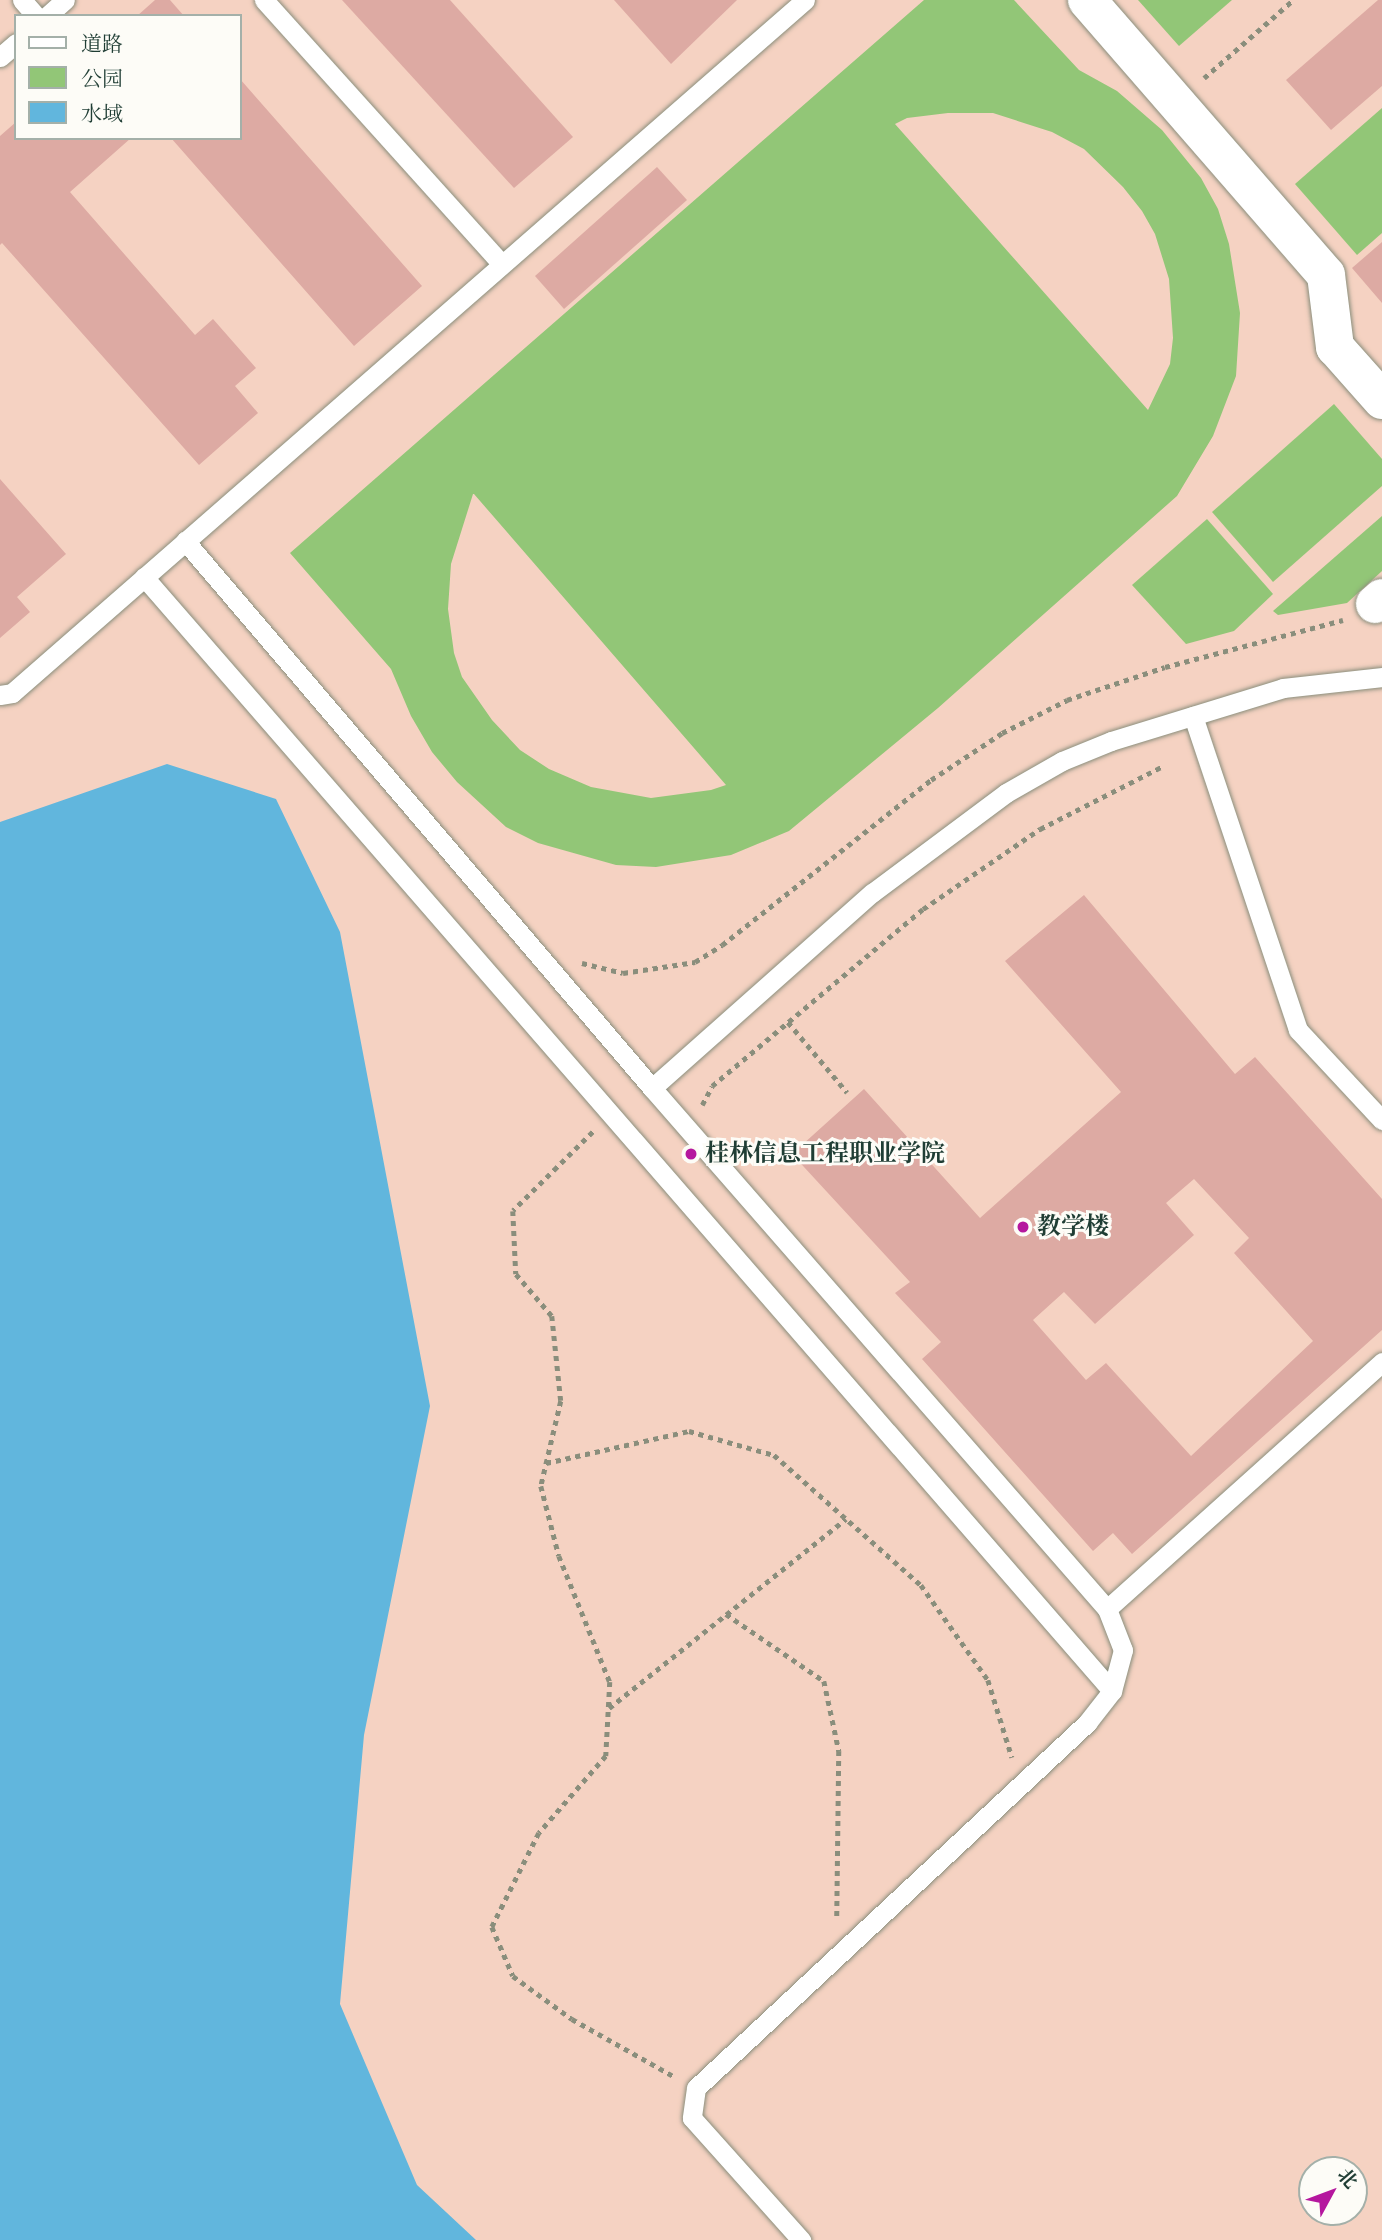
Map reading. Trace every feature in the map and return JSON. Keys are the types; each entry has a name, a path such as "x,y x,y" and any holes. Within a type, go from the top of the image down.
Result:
{"street":[{"path":"1087,0 1326,275 1335,347 1382,400"}],"lane":[{"path":"22,0 34,14"},
{"path":"49,14 65,0"},
{"path":"264,0 502,264"},
{"path":"0,695 12,693 805,0"},
{"path":"0,57 14,45"},
{"path":"185,541 652,1088 1107,1609 1123,1650 1112,1691 1088,1722 696,2088 692,2118 801,2240"},
{"path":"144,577 1112,1691"},
{"path":"652,1088 872,893 1006,793 1062,761 1111,741 1283,688 1382,677"},
{"path":"1193,716 1298,1030 1382,1119"},
{"path":"1107,1609 1382,1362"}],"path":[{"path":"1176,103 1293,0"},
{"path":"571,955 582,963 623,973 695,962 722,945 930,780 1002,733 1067,701 1165,667 1368,607"},
{"path":"698,1112 712,1086 934,902 1040,829 1163,766"},
{"path":"789,1022 847,1092"},
{"path":"611,1114 513,1212 516,1274 552,1316 561,1401 541,1486 559,1556 610,1682 607,1756 539,1833 492,1927 513,1976 572,2019 696,2088"},
{"path":"547,1463 689,1431 774,1455 920,1585 988,1679 1021,1784"},
{"path":"609,1709 846,1519"},
{"path":"726,1614 824,1681 839,1751 837,1956"}],"shaded area":[{"name":"桂林信息工程职业学院","path":"0,0 1382,0 1382,2240 0,2240"}],"green space":[{"path":"924,0 1014,0 1079,70 1117,91 1162,130 1201,178 1218,209 1229,244 1240,313 1236,376 1213,436 1177,496 938,708 789,831 731,855 656,867 616,865 538,843 506,827 457,782 432,752 411,716 391,669 290,553","holes":["948,113 993,113 1052,132 1084,149 1123,187 1142,211 1155,234 1169,279 1173,338 1170,364 1148,410 895,124 907,118","474,494 726,785 711,790 651,798 591,787 549,769 520,750 492,720 462,677 454,653 448,609 451,564"]},
{"path":"1138,0 1232,0 1179,46"},
{"path":"1382,108 1382,233 1357,255 1295,184"},
{"path":"1334,404 1382,459 1382,486 1273,582 1212,512"},
{"path":"1382,516 1382,571 1347,603 1278,615 1273,611"},
{"path":"1207,519 1273,594 1234,631 1186,644 1132,585"}],"water":[{"path":"167,764 276,799 340,932 430,1406 364,1735 340,2004 417,2185 476,2240 0,2240 0,822"}],"building":[{"path":"155,0 170,0 182,14 139,14"},
{"path":"342,0 450,0 573,137 514,188"},
{"path":"614,0 737,0 671,64"},
{"path":"1378,0 1382,0 1382,86 1331,130 1286,80"},
{"path":"242,81 422,286 354,346 173,140 242,140"},
{"path":"14,124 14,140 129,140 70,192 195,335 213,319 256,368 235,386 258,413 199,465 2,243 0,245 0,136"},
{"path":"657,167 687,200 564,309 535,276"},
{"path":"1382,242 1382,303 1352,268"},
{"path":"0,479 66,554 17,597 30,612 0,638"},
{"name":"教学楼","path":"1084,895 1235,1074 1255,1057 1382,1199 1382,1330 1132,1554 1113,1533 1093,1551 922,1359 941,1342 895,1293 910,1282 792,1154 864,1089 980,1218 1121,1092 1005,961","holes":["1194,1179 1249,1238 1234,1253 1313,1341 1191,1456 1106,1363 1086,1380 1033,1320 1064,1292 1095,1324 1194,1235 1166,1203"]}],"place":[{"name":"桂林信息工程职业学院","path":"691,1154"},
{"name":"教学楼","path":"1023,1227"}]}
